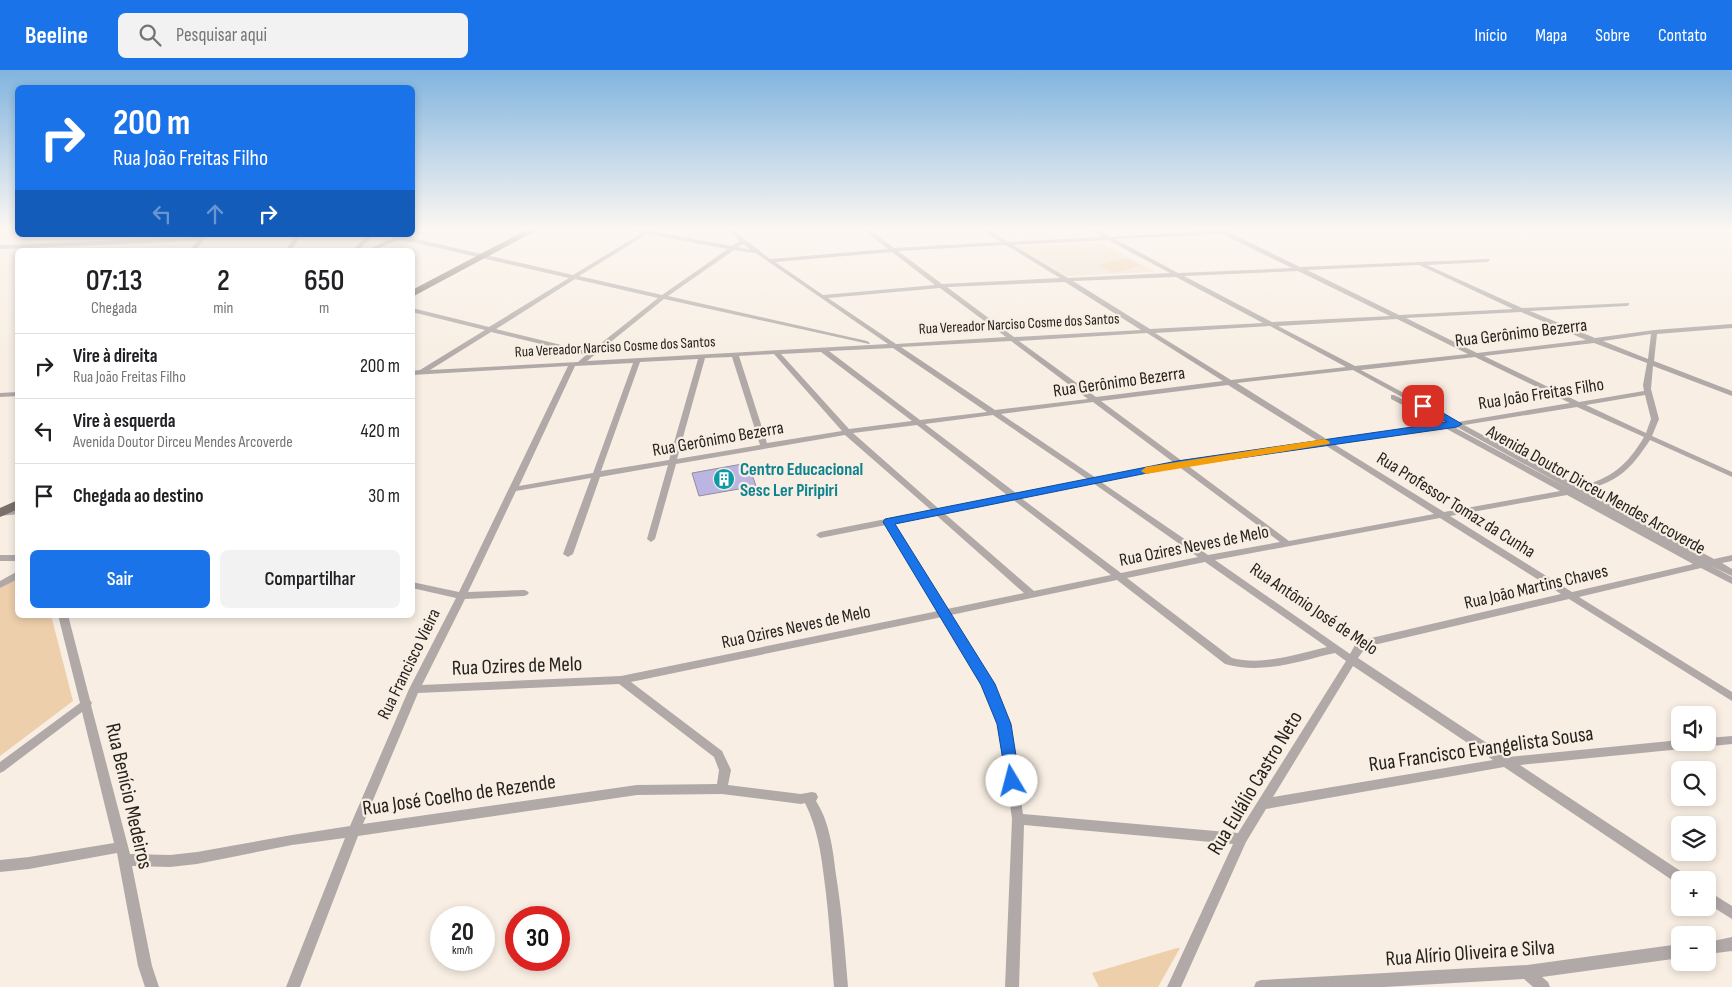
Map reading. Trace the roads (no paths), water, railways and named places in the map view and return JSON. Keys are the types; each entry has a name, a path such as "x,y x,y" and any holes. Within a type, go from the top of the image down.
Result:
{"main road":[{"path":"415,292 453,273"},
{"path":"1,513 15,506"}],"street":[{"path":"553,273 877,346"},
{"path":"415,376 584,273"},
{"path":"576,363 697,273"},
{"name":"Rua Antônio José de Melo","path":"786,273 1095,481 1336,649 1354,659 1671,872"},
{"path":"922,273 1177,464 1288,544"},
{"name":"Rua Professor Tomaz da Cunha","path":"1054,273 1732,697"},
{"path":"822,297 939,286 1196,273"},
{"path":"1306,273 1648,438 1732,475"},
{"path":"1439,273 1591,340 1732,394"},
{"name":"Avenida Doutor Dirceu Mendes Arcoverde","path":"1171,274 1268,323 1457,424 1574,491 1708,564 1732,581"},
{"name":"Avenida Doutor Dirceu Mendes Arcoverde","path":"1171,274 1258,324 1346,370 1446,426 1574,491"},
{"name":"Rua Vereador Narciso Cosme dos Santos","path":"415,373 1627,304"},
{"path":"415,311 590,354"},
{"name":"Rua Gerônimo Bezerra","path":"513,490 847,432 1229,383 1473,354 1549,347 1654,332 1732,326"},
{"name":"Rua Ozires Neves de Melo","path":"621,680 1205,558 1574,491 1615,476 1648,438 1655,420 1647,393 1654,332"},
{"path":"822,349 1218,655 1241,665 1260,664 1336,649"},
{"path":"775,352 847,432 1032,595"},
{"path":"735,354 764,446"},
{"path":"651,539 702,356"},
{"path":"568,554 636,360"},
{"name":"Rua Francisco Vieira","path":"293,987 354,830 414,689 462,596 576,363"},
{"name":"Rua João Freitas Filho","path":"820,535 1177,464 1446,426 1647,393"},
{"path":"0,395 15,394"},
{"path":"1,513 15,511"},
{"path":"888,522 988,684 1004,724 1018,819 1012,987"},
{"path":"0,558 15,558"},
{"name":"Rua João Martins Chaves","path":"1354,659 1359,648 1371,642 1732,558"},
{"name":"Avenida Doutor Dirceu Mendes Arcoverde","path":"1708,564 1732,573"},
{"path":"0,585 15,576"},
{"path":"415,586 462,596 524,593"},
{"name":"Rua Benício Medeiros","path":"65,618 87,703 124,860 145,966 152,987"},
{"name":"Rua Eulálio Castro Neto","path":"1174,987 1240,839 1354,659"},
{"path":"621,680 718,754 725,770 722,789"},
{"name":"Rua Ozires de Melo","path":"414,689 621,680"},
{"path":"0,768 87,703"},
{"name":"Rua Francisco Evangelista Sousa","path":"1716,741 1732,740"},
{"name":"Rua Francisco Evangelista Sousa","path":"1263,804 1507,762 1671,746"},
{"name":"Rua José Coelho de Rezende","path":"124,860 170,861 197,858 354,830 637,790 722,789 801,799 812,797 810,802 816,808 826,848 841,987"},
{"path":"1018,819 1240,839"},
{"path":"0,866 29,863 121,847"},
{"path":"1716,902 1732,913"},
{"path":"1716,947 1732,944"},
{"name":"Rua Alírio Oliveira e Silva","path":"1261,987 1527,972 1671,952"},
{"path":"1527,972 1543,987"}],"place":[{"name":"Centro Educacional Sesc Ler Piripiri","path":"724,479"}]}
